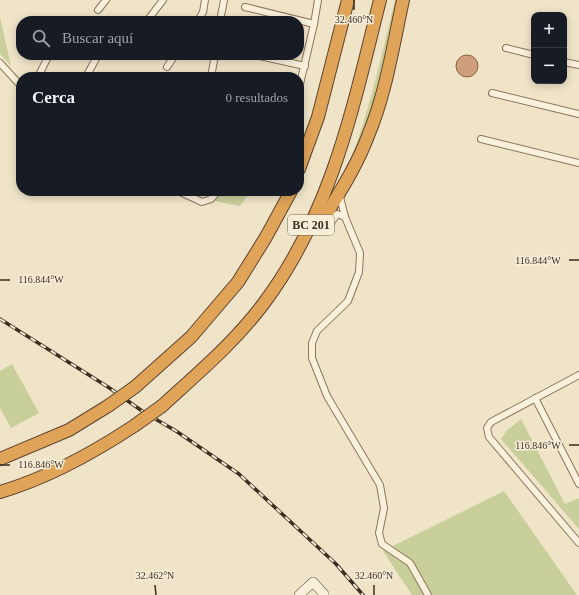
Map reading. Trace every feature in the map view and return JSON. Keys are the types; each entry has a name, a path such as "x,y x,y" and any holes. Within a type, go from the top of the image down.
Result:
{"highway":[{"path":"304,155 318,117 348,0"},
{"name":"BC 201","path":"314,228 319,209 349,126 380,0"},
{"path":"0,492 48,474 110,442 162,406 220,354 264,303 339,192 349,176 369,136 385,86 403,0"},
{"name":"BC 201","path":"0,459 68,430 108,406 135,387 191,337 238,282 266,237 288,196"}],"street":[{"path":"98,10 106,0"},
{"path":"152,16 163,0"},
{"path":"201,16 205,0"},
{"path":"221,16 224,0"},
{"path":"303,72 318,0"},
{"path":"245,7 282,16"},
{"path":"304,22 314,24"},
{"path":"506,48 531,54"},
{"path":"40,72 46,60"},
{"path":"89,72 95,60"},
{"path":"167,67 172,60"},
{"path":"212,72 214,60"},
{"path":"278,60 305,66"},
{"path":"0,63 16,81"},
{"path":"567,63 579,65"},
{"path":"492,93 579,114"},
{"path":"481,139 579,163"},
{"path":"339,192 360,253 359,272 348,301 317,331 312,343 312,358 327,396 380,485 384,508 379,540 382,544 410,563 428,595"},
{"path":"188,196 197,201 207,201 212,196"},
{"path":"314,228 326,230 337,214 346,216"},
{"path":"578,378 535,398 490,422 487,428 489,437 579,543"},
{"path":"535,398 579,484"},
{"path":"299,595 313,582 324,594 323,595"}],"green space":[{"path":"395,0 400,0 385,67 358,154 344,175 353,154 367,111"},
{"path":"0,17 11,66 0,54"},
{"path":"218,196 247,196 240,206 215,201"},
{"path":"12,364 39,413 11,428 0,408 0,371"},
{"path":"521,419 565,504 579,498 579,529 501,439 506,431"},
{"path":"504,491 577,595 412,595 383,551"}],"building":[{"path":"467,55 475,58 478,66 475,74 467,77 459,74 456,66 459,58"}],"railway":[{"path":"0,319 108,387 145,413 176,431 239,474 336,564 363,595"}]}
